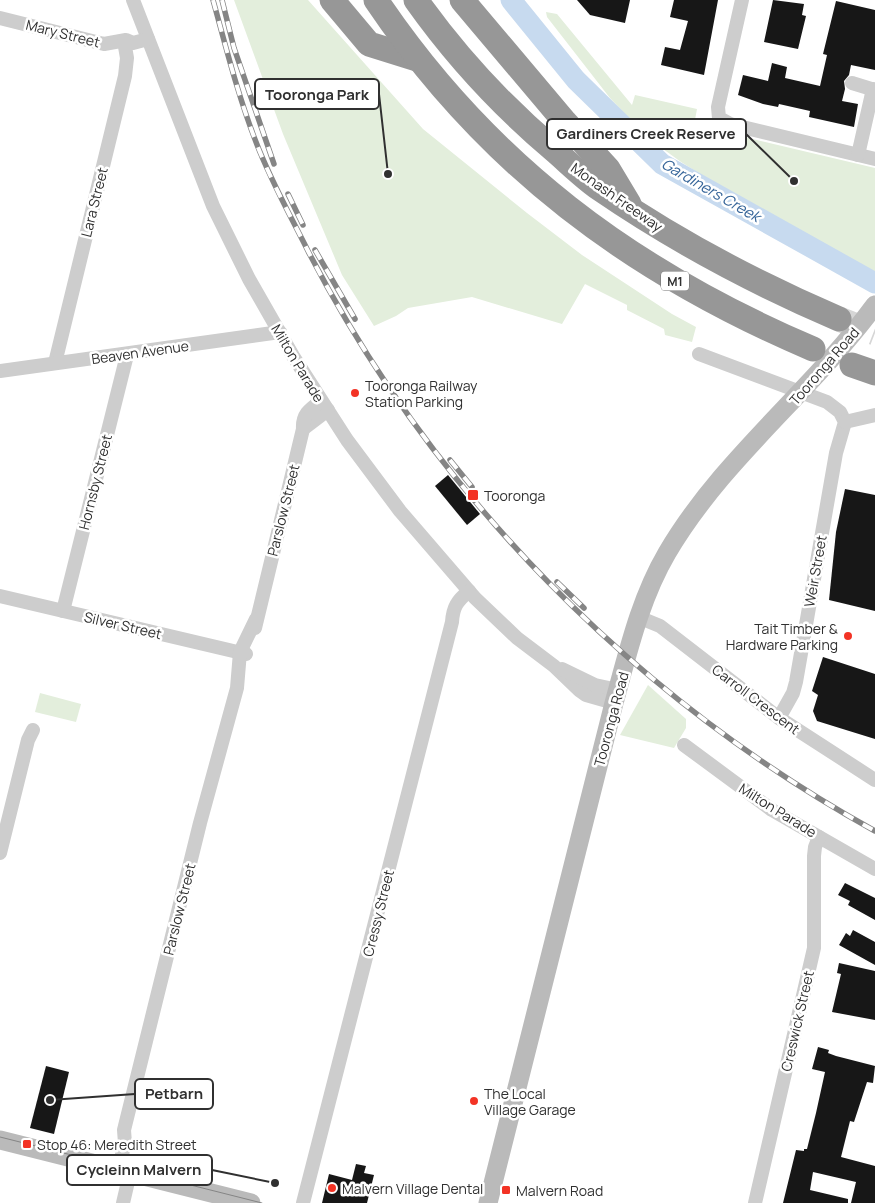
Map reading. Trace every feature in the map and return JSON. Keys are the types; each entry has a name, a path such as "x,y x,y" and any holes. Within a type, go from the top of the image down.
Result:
{"highway":[{"path":"332,0 369,44 417,59"},
{"name":"M1","path":"376,0 417,59 489,139 580,218 676,282 722,308 813,349"},
{"name":"Monash Freeway","path":"416,0 462,58 513,113 599,188 697,251 734,271 839,320"},
{"path":"462,0 565,122 608,169 632,208"},
{"path":"852,365 875,373"}],"main road":[{"name":"Tooronga Road","path":"488,1203 616,696 638,618 666,555 691,516 738,460 785,410 875,306"},
{"path":"0,1140 250,1203"}],"street":[{"name":"Milton Parade","path":"134,0 145,33 213,206 249,279 324,405 400,511 472,594 517,638 554,666 616,696"},
{"path":"742,0 718,107 720,118 730,124 875,159"},
{"name":"Mary Street","path":"0,18 104,44 125,41"},
{"path":"125,41 129,34 145,33"},
{"name":"Lara Street","path":"55,363 125,76 127,58 125,41"},
{"path":"852,83 874,89 858,155"},
{"name":"Beaven Avenue","path":"0,371 280,332"},
{"name":"Hornsby Street","path":"63,611 126,360 125,354"},
{"path":"699,354 827,402 840,412 845,422 875,414"},
{"name":"Parslow Street","path":"123,1203 119,1170 125,1143 124,1130 200,824 237,688 243,653 256,620 305,415 324,405"},
{"name":"Weir Street","path":"779,718 793,693 796,682 836,453 845,422"},
{"name":"Cressy Street","path":"303,1203 452,622 455,604 472,594"},
{"name":"Silver Street","path":"0,596 243,653"},
{"name":"Carroll Crescent","path":"638,618 666,630 779,718 875,780"},
{"path":"0,853 4,821 28,740 33,730"},
{"name":"Milton Parade","path":"684,745 772,810 875,869"},
{"name":"Creswick Street","path":"754,1203 814,948 814,856 819,837"}],"green space":[{"path":"234,0 308,0 423,129 582,255 672,314 696,327 692,342 665,335 664,329 627,310 627,305 585,284 562,324 472,297 408,308 374,326 342,275 283,134"},
{"path":"546,12 557,14 632,105 635,95 697,109 694,125 875,168 875,274 734,195 681,162 648,138 610,98 547,17"},
{"path":"648,685 686,719 686,728 674,748 620,735"},
{"path":"40,693 81,704 76,722 35,712"}],"building":[{"path":"577,0 630,0 625,23 590,15"},
{"path":"674,0 718,0 704,75 661,65 665,47 680,50 688,21 670,17"},
{"path":"773,0 804,4 802,15 806,16 798,49 764,42"},
{"path":"836,1 875,10 875,70 851,65 849,75 844,81 845,89 842,101 858,104 854,127 809,117 810,111 779,104 778,107 763,104 738,95 743,75 768,81 772,63 787,67 785,78 820,86 827,55 823,54"},
{"path":"448,475 480,514 467,525 435,486"},
{"path":"845,489 875,495 875,611 829,600 836,532"},
{"path":"823,657 875,674 875,739 817,721 813,711 818,695 812,691"},
{"path":"845,883 875,898 875,920 848,905 850,901 838,895"},
{"path":"853,930 875,942 875,965 839,945 846,933 850,936"},
{"path":"839,963 875,971 875,1020 832,1012 841,974 837,973"},
{"path":"818,1047 829,1050 828,1053 836,1056 875,1066 873,1083 867,1082 854,1122 850,1121 841,1157 875,1166 875,1203 851,1203 856,1182 813,1172 810,1190 848,1199 848,1203 783,1203 796,1150 804,1151 804,1149 807,1149 816,1113 825,1072 812,1069"},
{"path":"46,1066 69,1072 54,1134 30,1128"},
{"path":"356,1164 366,1166 364,1173 374,1175 367,1203 322,1203 329,1174 352,1180"}],"waterway":[{"name":"Gardiners Creek","path":"511,0 576,80 662,164 875,283"}],"tunnel":[{"path":"839,319 875,333"}],"tram line":[{"path":"0,1137 262,1203"}],"railway":[{"path":"213,0 238,89 256,142 308,251 359,341 416,426 479,507 549,583 623,653 703,719 787,778 875,831"},
{"path":"222,0 234,48 274,164"},
{"path":"288,194 303,225"},
{"path":"315,250 355,319"},
{"path":"450,460 472,487"},
{"path":"557,582 584,608"}],"place":[{"name":"Tooronga Park","path":"388,174"},
{"name":"Gardiners Creek Reserve","path":"794,181"},
{"name":"Tooronga Railway Station Parking","path":"355,393"},
{"name":"Tooronga","path":"473,495"},
{"name":"Tait Timber & Hardware Parking","path":"848,636"},
{"name":"Petbarn","path":"50,1100"},
{"name":"The Local Village Garage","path":"474,1101"},
{"name":"Stop 46: Meredith Street","path":"27,1144"},
{"name":"Cycleinn Malvern","path":"275,1183"},
{"name":"Malvern Village Dental","path":"332,1188"},
{"name":"Malvern Road","path":"506,1190"}]}
